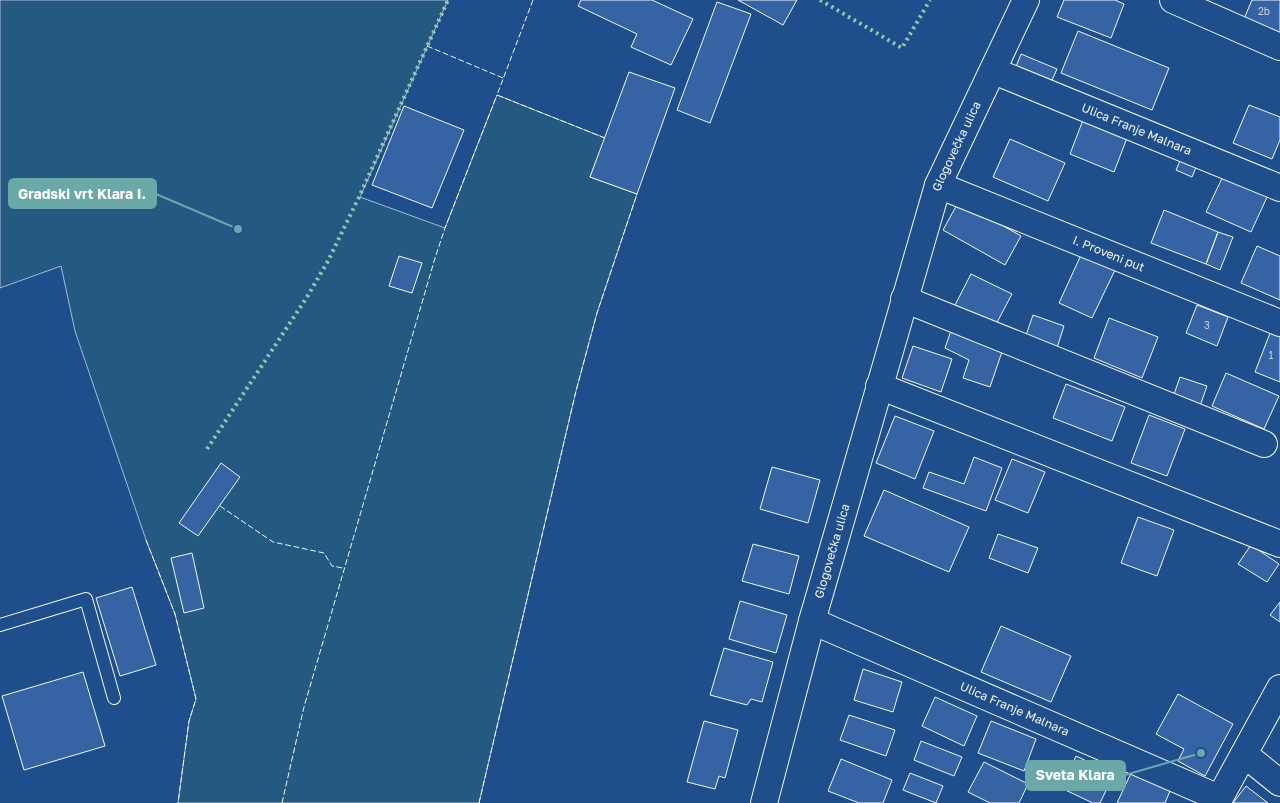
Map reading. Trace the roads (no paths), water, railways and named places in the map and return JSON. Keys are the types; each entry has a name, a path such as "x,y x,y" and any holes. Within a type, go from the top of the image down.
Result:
{"street":[{"name":"Glogovečka ulica","path":"764,803 812,620 938,185 994,71 1026,0"},
{"path":"1173,0 1280,47"},
{"name":"Ulica Franje Malnara","path":"994,71 1280,188"},
{"name":"I. Proveni put","path":"938,185 1280,323"},
{"path":"904,299 1264,444"},
{"path":"879,386 1280,544"},
{"name":"Ulica Franje Malnara","path":"812,620 1218,800 1280,688"},
{"path":"1244,754 1280,784"}],"lane":[{"path":"0,625 86,599 114,698"}],"place":[{"name":"Gradski vrt Klara I.","path":"238,229"},
{"name":"Sveta Klara","path":"1201,753"}]}
